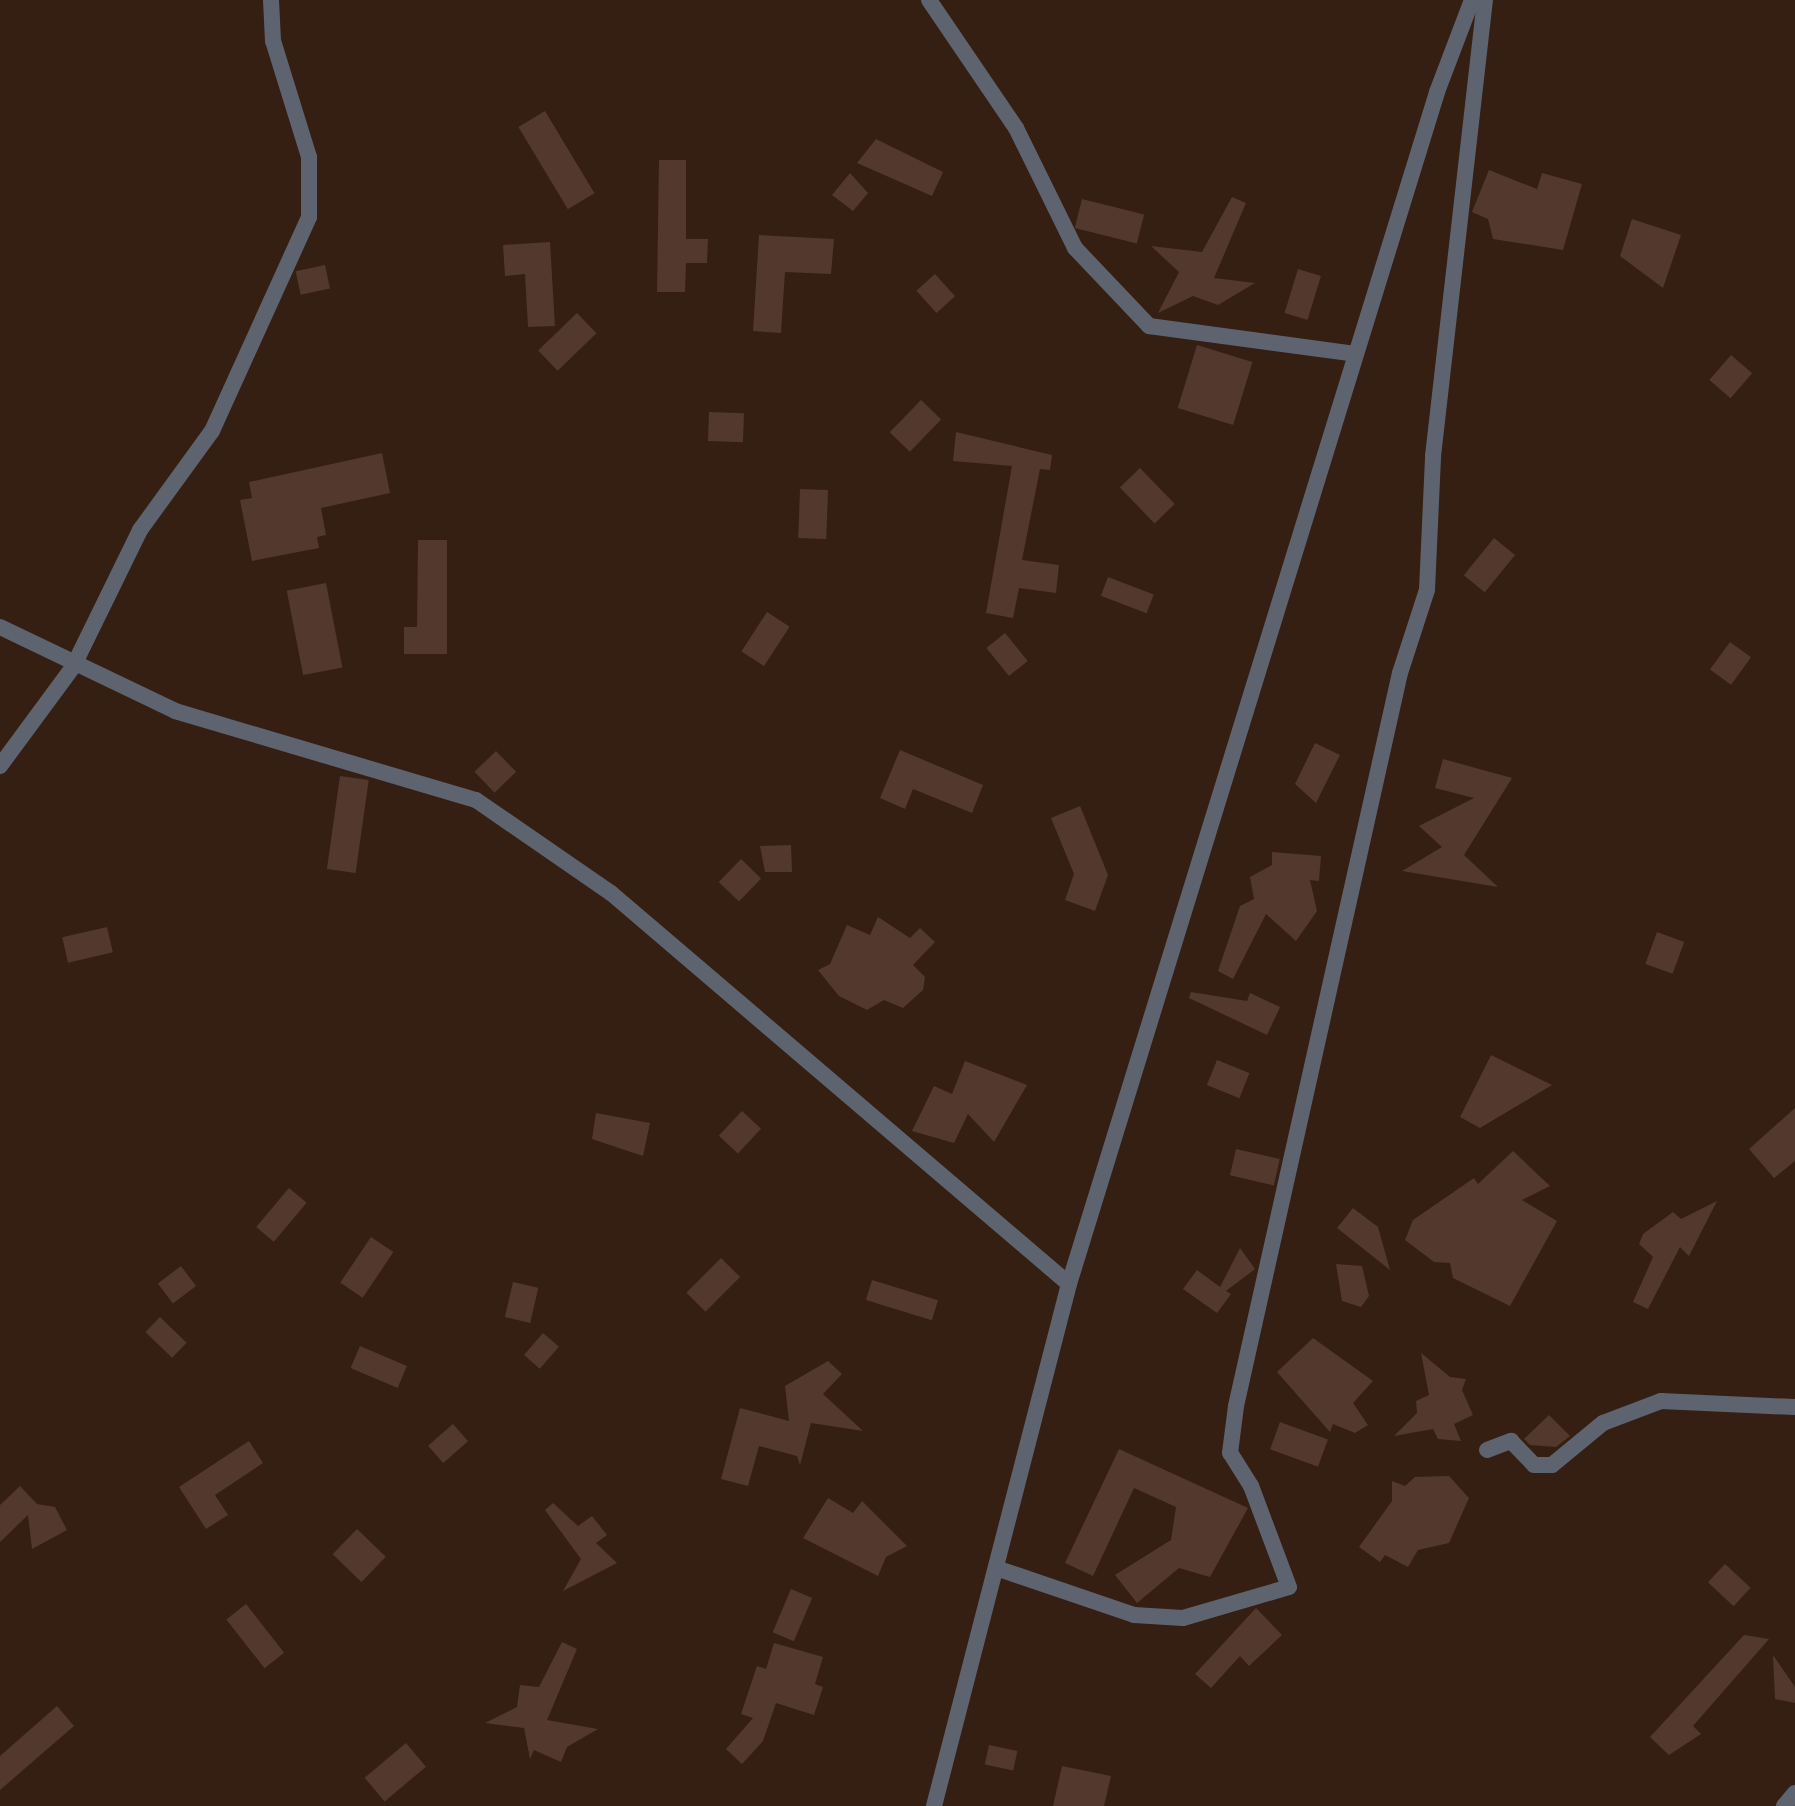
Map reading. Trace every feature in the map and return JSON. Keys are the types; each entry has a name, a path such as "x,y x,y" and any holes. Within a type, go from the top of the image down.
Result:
{"street":[{"path":"0,766 73,667 140,530 212,431 309,217 309,157 273,41 271,0"},
{"path":"929,0 1016,128 1075,248 1149,326 1355,354"},
{"path":"934,1806 1069,1284 1355,354 1472,0"},
{"path":"996,1568 1134,1615 1183,1618 1289,1587 1251,1486 1230,1453 1234,1421 1400,673 1427,590 1433,456 1485,0"},
{"path":"0,627 73,667 300,752 476,800 611,893 1069,1284"},
{"path":"1487,1450 1511,1441 1534,1465 1552,1465 1603,1423 1661,1401 1795,1407"},
{"path":"1784,1806 1795,1793"}],"building":[{"path":"545,111 594,193 568,209 518,127"},
{"path":"876,139 943,172 932,196 857,163"},
{"path":"659,160 686,160 686,239 708,239 707,263 686,263 685,292 657,292"},
{"path":"1489,170 1537,189 1542,173 1582,184 1563,250 1493,239 1488,219 1472,212"},
{"path":"850,173 868,193 853,211 832,195"},
{"path":"1232,197 1246,203 1214,278 1255,283 1218,305 1193,296 1158,313 1179,272 1151,246 1202,252"},
{"path":"1082,199 1144,214 1137,244 1075,228"},
{"path":"1632,219 1681,235 1663,288 1620,256"},
{"path":"759,235 834,239 831,274 785,272 781,333 753,331"},
{"path":"550,242 555,326 528,327 525,274 505,276 503,245"},
{"path":"325,265 330,288 301,295 296,271"},
{"path":"1298,269 1321,276 1308,320 1285,313"},
{"path":"935,274 955,296 936,313 916,291"},
{"path":"577,313 596,333 558,371 538,351"},
{"path":"1197,345 1252,362 1233,425 1178,408"},
{"path":"1731,355 1752,373 1730,398 1709,380"},
{"path":"921,400 941,419 910,452 890,432"},
{"path":"709,412 744,413 743,442 708,441"},
{"path":"956,432 1052,455 1050,470 1040,469 1022,560 1059,565 1056,593 1019,588 1013,618 986,613 1012,466 953,461"},
{"path":"382,453 390,493 321,508 326,535 317,537 319,548 252,561 240,500 252,498 249,482"},
{"path":"1140,468 1175,504 1155,523 1120,487"},
{"path":"800,489 828,490 826,539 798,538"},
{"path":"1494,538 1515,555 1485,592 1464,575"},
{"path":"418,540 447,540 447,654 404,654 404,627 417,627"},
{"path":"1108,577 1154,595 1147,613 1101,596"},
{"path":"326,583 342,667 303,675 287,591"},
{"path":"767,612 790,627 764,666 741,651"},
{"path":"1005,633 1028,661 1009,676 986,648"},
{"path":"1730,642 1751,657 1731,685 1710,670"},
{"path":"1315,743 1340,755 1316,803 1295,784"},
{"path":"900,750 983,785 972,813 913,789 905,809 880,798"},
{"path":"496,751 516,772 495,793 474,772"},
{"path":"1443,759 1512,778 1464,855 1498,887 1402,871 1442,847 1419,826 1474,798 1435,788"},
{"path":"340,776 369,780 356,873 327,869"},
{"path":"1080,806 1108,875 1095,911 1065,900 1074,874 1051,818"},
{"path":"791,845 792,872 765,872 760,846"},
{"path":"1272,852 1321,856 1319,881 1310,880 1317,911 1296,941 1266,914 1233,979 1218,971 1240,906 1254,899 1250,877 1272,865"},
{"path":"741,859 761,878 739,901 719,882"},
{"path":"878,917 910,938 920,928 935,942 913,965 925,977 923,990 903,1008 884,1000 867,1010 839,996 818,970 830,964 847,925 870,935"},
{"path":"107,927 113,952 68,963 62,937"},
{"path":"1657,932 1684,942 1673,974 1645,964"},
{"path":"1191,992 1247,1001 1250,993 1280,1007 1267,1035 1189,998"},
{"path":"1491,1055 1552,1085 1480,1128 1460,1117"},
{"path":"1217,1060 1249,1073 1239,1098 1207,1085"},
{"path":"965,1061 1027,1085 994,1142 968,1114 954,1143 912,1131 934,1086 952,1094"},
{"path":"1795,1108 1795,1161 1774,1178 1749,1149"},
{"path":"742,1111 761,1129 738,1154 719,1136"},
{"path":"596,1113 650,1123 643,1156 592,1139"},
{"path":"1236,1149 1280,1159 1274,1185 1230,1175"},
{"path":"1513,1151 1550,1186 1522,1200 1557,1221 1510,1306 1453,1278 1450,1263 1434,1262 1405,1240 1413,1220 1474,1178 1478,1184"},
{"path":"289,1188 307,1203 274,1242 256,1227"},
{"path":"1717,1201 1689,1256 1680,1247 1648,1309 1633,1302 1653,1257 1639,1244 1643,1234 1673,1212 1681,1219"},
{"path":"1353,1208 1378,1227 1390,1270 1337,1228"},
{"path":"371,1237 393,1252 363,1298 340,1283"},
{"path":"1240,1248 1255,1269 1226,1291 1231,1294 1217,1313 1183,1289 1197,1270 1220,1287"},
{"path":"721,1258 740,1277 705,1312 686,1293"},
{"path":"1336,1264 1362,1266 1369,1296 1361,1307 1342,1301"},
{"path":"181,1266 196,1286 173,1303 158,1283"},
{"path":"872,1280 938,1300 932,1320 866,1300"},
{"path":"513,1282 538,1288 530,1323 505,1317"},
{"path":"160,1317 187,1343 172,1358 145,1332"},
{"path":"543,1333 559,1347 540,1369 524,1355"},
{"path":"1313,1338 1373,1381 1353,1403 1368,1425 1355,1433 1333,1424 1330,1432 1277,1372"},
{"path":"360,1346 407,1366 398,1388 351,1368"},
{"path":"1421,1353 1450,1377 1466,1379 1462,1390 1473,1415 1454,1424 1461,1441 1438,1439 1433,1429 1394,1436 1417,1413 1416,1401 1429,1395"},
{"path":"828,1361 842,1374 823,1394 863,1431 811,1423 800,1465 797,1456 759,1446 748,1486 721,1479 740,1408 789,1421 785,1386"},
{"path":"1549,1415 1570,1436 1556,1447 1530,1445 1524,1439"},
{"path":"1280,1422 1328,1439 1318,1467 1270,1449"},
{"path":"453,1424 468,1441 443,1463 428,1446"},
{"path":"249,1441 263,1463 215,1495 228,1515 206,1529 179,1487"},
{"path":"1119,1449 1248,1508 1210,1577 1179,1568 1137,1603 1115,1575 1171,1540 1176,1507 1134,1488 1093,1576 1065,1563"},
{"path":"1449,1476 1469,1498 1449,1543 1418,1550 1408,1567 1385,1555 1380,1562 1359,1547 1392,1501 1392,1481 1405,1486 1415,1477"},
{"path":"20,1486 37,1504 55,1507 67,1530 32,1549 28,1515 0,1542 0,1505"},
{"path":"828,1498 853,1513 862,1501 907,1546 886,1557 878,1576 803,1538"},
{"path":"553,1503 578,1526 592,1516 607,1535 596,1543 617,1563 563,1591 581,1559 545,1510"},
{"path":"357,1529 386,1557 361,1582 333,1554"},
{"path":"1725,1564 1751,1588 1734,1606 1708,1582"},
{"path":"791,1589 812,1598 794,1641 773,1632"},
{"path":"246,1604 284,1653 264,1668 226,1619"},
{"path":"1256,1608 1282,1635 1249,1666 1240,1656 1211,1688 1195,1674"},
{"path":"1744,1635 1769,1639 1693,1726 1701,1734 1669,1755 1650,1737"},
{"path":"562,1642 577,1649 547,1720 598,1729 567,1747 561,1762 534,1750 530,1759 524,1728 485,1723 517,1707 520,1685 539,1687"},
{"path":"774,1643 823,1657 815,1684 823,1687 814,1715 776,1703 763,1741 742,1764 726,1749 753,1718 741,1714 757,1666 766,1669"},
{"path":"1773,1655 1795,1687 1795,1703 1775,1699"},
{"path":"57,1706 74,1726 0,1790 0,1756"},
{"path":"406,1743 426,1767 385,1801 365,1778"},
{"path":"989,1745 1017,1751 1013,1771 985,1765"},
{"path":"1062,1766 1111,1776 1104,1806 1053,1806"}]}
